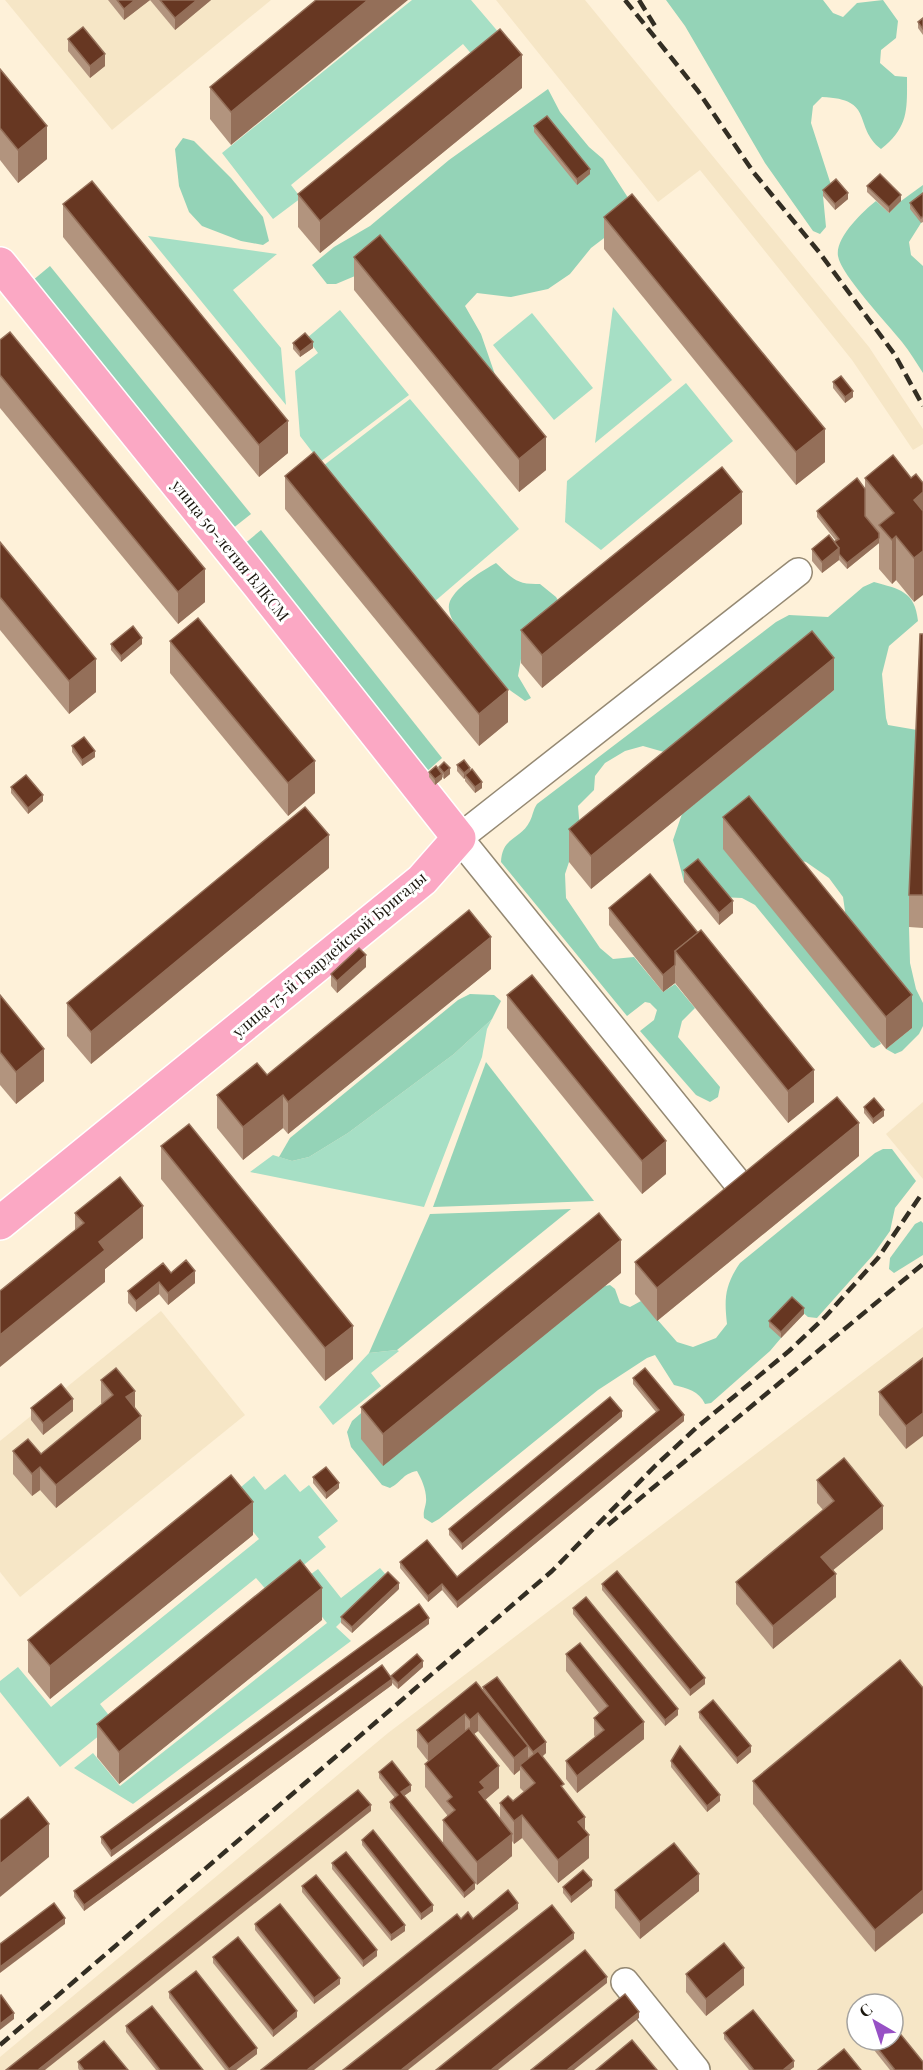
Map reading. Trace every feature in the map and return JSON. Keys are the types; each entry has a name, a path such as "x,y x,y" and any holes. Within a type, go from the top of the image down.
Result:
{"main road":[{"name":"улица 50-летия ВЛКСМ","path":"0,264 459,838"},
{"name":"улица 75-й Гвардейской Бригады","path":"0,1223 422,880 459,838"}],"street":[{"name":"улица 75-й Гвардейской Бригады","path":"459,838 798,572"},
{"path":"459,838 741,1187"},
{"path":"625,1982 696,2070"}],"shaded area":[{"path":"5,0 271,0 112,130"},
{"path":"496,0 585,0 869,347 923,429 923,444 913,450 852,360 700,170 658,202"},
{"path":"923,1102 923,1179 886,1134"},
{"path":"161,1311 245,1415 20,1597 0,1572 0,1441"},
{"path":"923,1327 923,2070 0,2070 0,2057 388,1733"}],"green space":[{"path":"412,0 471,0 500,34 474,57 463,44 291,185 301,198 273,219 222,153"},
{"path":"666,0 823,0 833,13 843,17 857,3 883,0 898,21 896,38 881,50 880,63 895,76 907,77 907,99 902,125 890,141 881,149 872,140 857,108 850,103 822,97 813,106 811,123 832,188 823,196 826,227 820,234 813,231 765,163 685,26"},
{"path":"548,89 560,112 589,147 603,159 634,207 612,232 591,248 570,274 548,289 511,297 477,293 465,306 481,334 502,395 355,276 336,284 327,284 312,265 334,247 370,226 449,160"},
{"path":"183,138 194,141 231,178 263,217 269,241 263,245 241,241 202,226 189,212 179,186 175,149"},
{"path":"923,185 921,223 909,242 911,255 923,266 923,373 902,342 847,275 838,256 838,249 845,233 857,218 876,201 889,213"},
{"path":"148,236 277,254 233,290 281,348 286,405"},
{"path":"50,266 251,514 232,529 32,281"},
{"path":"613,307 672,380 595,443"},
{"path":"340,310 409,395 320,462 300,436 295,371 318,353 307,338"},
{"path":"532,313 593,388 554,420 493,345"},
{"path":"686,383 733,441 601,550 565,522 567,481"},
{"path":"410,399 519,529 434,602 323,466"},
{"path":"261,530 442,758 425,773 243,545"},
{"path":"496,563 515,580 540,584 556,597 566,614 550,634 521,659 518,676 531,698 525,701 496,678 486,662 455,625 449,608 453,595 458,590 470,579"},
{"path":"874,582 898,590 909,597 918,621 889,646 882,674 888,725 917,730 909,927 910,963 916,989 923,1003 923,1026 919,1034 902,1051 895,1054 886,1049 912,1028 846,918 843,897 829,878 806,862 785,857 881,1044 874,1048 755,905 742,898 720,897 684,882 673,840 682,814 834,690 664,752 643,746 625,751 605,763 595,776 594,790 578,806 580,830 588,846 569,862 565,874 566,898 600,948 613,959 634,957 663,992 675,984 695,1008 682,1021 678,1037 720,1087 718,1097 710,1102 696,1095 640,1031 654,1020 657,1010 650,1003 645,1002 627,1016 501,862 502,854 508,843 526,827 537,804 776,622 789,615 828,617 863,587"},
{"path":"470,994 494,995 501,1001 492,1019 454,1054 348,1133 309,1157 292,1161 279,1157 290,1138 458,1000"},
{"path":"492,1019 487,1029 482,1057 424,1207 250,1172 273,1155 292,1161 309,1157 348,1133 454,1054"},
{"path":"486,1062 594,1201 433,1207"},
{"path":"883,1149 892,1149 916,1181 895,1208 890,1231 873,1255 817,1318 808,1317 792,1303 781,1338 770,1351 711,1403 705,1404 696,1393 674,1385 655,1355 647,1358 598,1390 432,1523 424,1518 426,1494 417,1471 408,1474 390,1488 382,1485 351,1447 347,1432 352,1421 375,1401 605,1286 610,1285 615,1289 620,1303 630,1307 641,1301 677,1342 693,1347 716,1338 727,1324 727,1292 731,1278 740,1263 875,1153"},
{"path":"571,1209 397,1350 369,1353 430,1214"},
{"path":"921,1221 923,1223 923,1255 894,1273 889,1269 890,1258 915,1224"},
{"path":"399,1351 371,1373 381,1386 333,1425 319,1407 369,1353"},
{"path":"285,1474 300,1492 309,1485 338,1521 318,1537 326,1547 269,1593 256,1578 100,1704 115,1723 60,1767 0,1692 0,1681 18,1667 51,1707 259,1539 227,1499 254,1476 265,1490"},
{"path":"380,1568 387,1576 336,1627 351,1641 133,1804 74,1768 93,1753 120,1786 327,1623 296,1585 318,1569 341,1598"}],"building":[{"path":"117,0 135,0 124,9"},
{"path":"160,0 197,0 175,18"},
{"path":"316,0 368,0 231,112 210,87"},
{"path":"923,18 923,29 918,22"},
{"path":"83,27 105,54 90,66 68,39"},
{"path":"500,29 522,55 320,221 298,194"},
{"path":"0,69 47,126 18,150 0,128"},
{"path":"547,116 590,169 577,179 534,126"},
{"path":"880,174 901,195 889,207 867,186"},
{"path":"836,179 848,193 835,204 823,190"},
{"path":"92,181 288,421 259,445 63,204"},
{"path":"923,193 923,216 921,218 910,203"},
{"path":"632,194 825,429 796,452 604,217"},
{"path":"380,235 546,437 519,459 354,257"},
{"path":"10,332 205,569 178,592 0,375 0,340"},
{"path":"305,333 313,342 300,352 293,343"},
{"path":"841,376 853,391 845,397 833,382"},
{"path":"314,452 508,690 479,714 285,476"},
{"path":"893,455 911,478 916,474 923,483 923,492 914,500 923,511 923,551 914,558 896,536 892,540 879,525 894,513 865,478"},
{"path":"722,467 742,492 542,655 521,630"},
{"path":"857,478 865,489 865,516 879,533 879,538 847,563 839,554 839,548 834,542 839,539 817,511"},
{"path":"829,535 839,548 822,562 812,549"},
{"path":"0,542 96,659 69,681 0,597"},
{"path":"198,618 315,761 288,783 170,641"},
{"path":"133,626 142,638 121,656 111,644"},
{"path":"812,631 834,658 591,856 569,829"},
{"path":"920,634 923,634 923,895 909,895"},
{"path":"84,737 95,751 82,760 72,746"},
{"path":"464,760 470,768 464,773 457,765"},
{"path":"444,762 450,768 444,773 439,767"},
{"path":"436,766 442,774 435,779 429,772"},
{"path":"472,769 482,782 475,787 465,775"},
{"path":"26,775 43,795 28,808 11,787"},
{"path":"749,796 912,995 886,1017 723,817"},
{"path":"305,807 329,835 91,1032 67,1003"},
{"path":"698,859 733,901 719,913 684,870"},
{"path":"650,874 698,933 675,951 675,965 663,975 609,908"},
{"path":"469,910 491,937 288,1102 283,1095 243,1127 217,1095 257,1063 267,1075"},
{"path":"701,930 814,1070 788,1091 675,951"},
{"path":"359,948 366,955 337,981 331,974"},
{"path":"532,975 666,1141 642,1161 507,995"},
{"path":"0,995 44,1049 16,1072 0,1052"},
{"path":"837,1097 859,1123 657,1288 635,1262"},
{"path":"874,1098 884,1110 873,1119 864,1107"},
{"path":"189,1124 353,1326 325,1348 161,1146"},
{"path":"120,1177 143,1206 99,1242 105,1250 0,1335 0,1291 84,1223 75,1213"},
{"path":"599,1213 621,1240 383,1434 361,1407"},
{"path":"186,1260 195,1271 168,1293 159,1282 136,1301 128,1291 163,1263 171,1273"},
{"path":"792,1297 804,1308 781,1332 769,1321"},
{"path":"923,1358 923,1413 906,1426 879,1392"},
{"path":"116,1368 135,1391 126,1397 141,1416 56,1485 40,1467 32,1474 13,1451 28,1439 41,1454 113,1395 101,1380"},
{"path":"645,1368 684,1415 457,1602 442,1584 428,1596 400,1562 427,1540 457,1577 659,1410 633,1378"},
{"path":"61,1384 73,1399 43,1423 31,1408"},
{"path":"610,1397 622,1411 462,1544 449,1529"},
{"path":"844,1458 883,1506 821,1557 836,1574 773,1626 736,1582 834,1501 817,1480"},
{"path":"326,1467 339,1483 326,1493 313,1477"},
{"path":"231,1475 253,1502 50,1666 28,1640"},
{"path":"300,1560 322,1588 119,1752 97,1724"},
{"path":"617,1571 705,1678 690,1690 602,1584"},
{"path":"388,1572 399,1583 352,1627 341,1617"},
{"path":"586,1597 678,1709 665,1720 573,1608"},
{"path":"419,1604 429,1618 111,1851 101,1837"},
{"path":"580,1643 644,1722 577,1776 566,1761 604,1730 594,1718 608,1706 566,1654"},
{"path":"417,1654 423,1661 398,1683 391,1676"},
{"path":"900,1660 923,1688 923,1890 875,1930 753,1781"},
{"path":"382,1665 392,1679 84,1905 74,1891"},
{"path":"497,1677 546,1742 533,1752 483,1687"},
{"path":"476,1682 528,1746 514,1758 478,1713 470,1720 465,1714 428,1744 417,1730"},
{"path":"713,1700 751,1746 737,1758 699,1712"},
{"path":"469,1728 499,1766 480,1782 485,1788 479,1792 512,1834 477,1862 443,1820 455,1810 447,1801 452,1797 425,1764"},
{"path":"680,1746 720,1795 707,1806 671,1761"},
{"path":"538,1751 564,1784 561,1786 585,1817 578,1822 589,1835 558,1860 522,1815 514,1821 500,1803 508,1796 513,1801 535,1783 520,1765"},
{"path":"392,1761 411,1785 401,1792 475,1883 464,1893 390,1802 398,1795 379,1772"},
{"path":"358,1790 371,1805 38,2070 6,2070"},
{"path":"28,1797 49,1824 0,1864 0,1820"},
{"path":"373,1830 433,1905 421,1914 362,1840"},
{"path":"674,1843 699,1874 640,1922 615,1890"},
{"path":"346,1852 405,1925 391,1935 332,1863"},
{"path":"583,1870 592,1880 571,1897 563,1887"},
{"path":"316,1875 377,1950 363,1961 302,1886"},
{"path":"508,1890 518,1903 307,2070 261,2070 457,1914 461,1919 468,1912 473,1919"},
{"path":"54,1903 65,1918 0,1967 0,1944"},
{"path":"280,1904 340,1978 314,1998 255,1924"},
{"path":"552,1905 574,1933 401,2070 343,2070"},
{"path":"238,1937 297,2011 273,2031 213,1957"},
{"path":"724,1943 744,1968 706,1999 686,1974"},
{"path":"585,1950 607,1977 491,2070 436,2070"},
{"path":"196,1971 257,2048 229,2069 169,1992"},
{"path":"625,1994 639,2012 567,2070 531,2070"},
{"path":"0,1996 14,2013 0,2024"},
{"path":"152,2006 203,2070 160,2070 126,2026"},
{"path":"753,2010 794,2061 783,2070 754,2070 724,2033"},
{"path":"632,2040 657,2070 596,2070"},
{"path":"905,2040 923,2062 923,2070 895,2070 881,2052 905,2052"},
{"path":"104,2041 128,2070 84,2070 78,2062"},
{"path":"844,2049 861,2070 818,2070"}],"railway":[{"path":"625,0 698,91 754,173 819,252 895,355 923,406"},
{"path":"639,0 655,26"},
{"path":"0,2045 552,1571 655,1466 696,1428 789,1351 825,1317 878,1258 923,1192"},
{"path":"608,1525 923,1264"}]}
